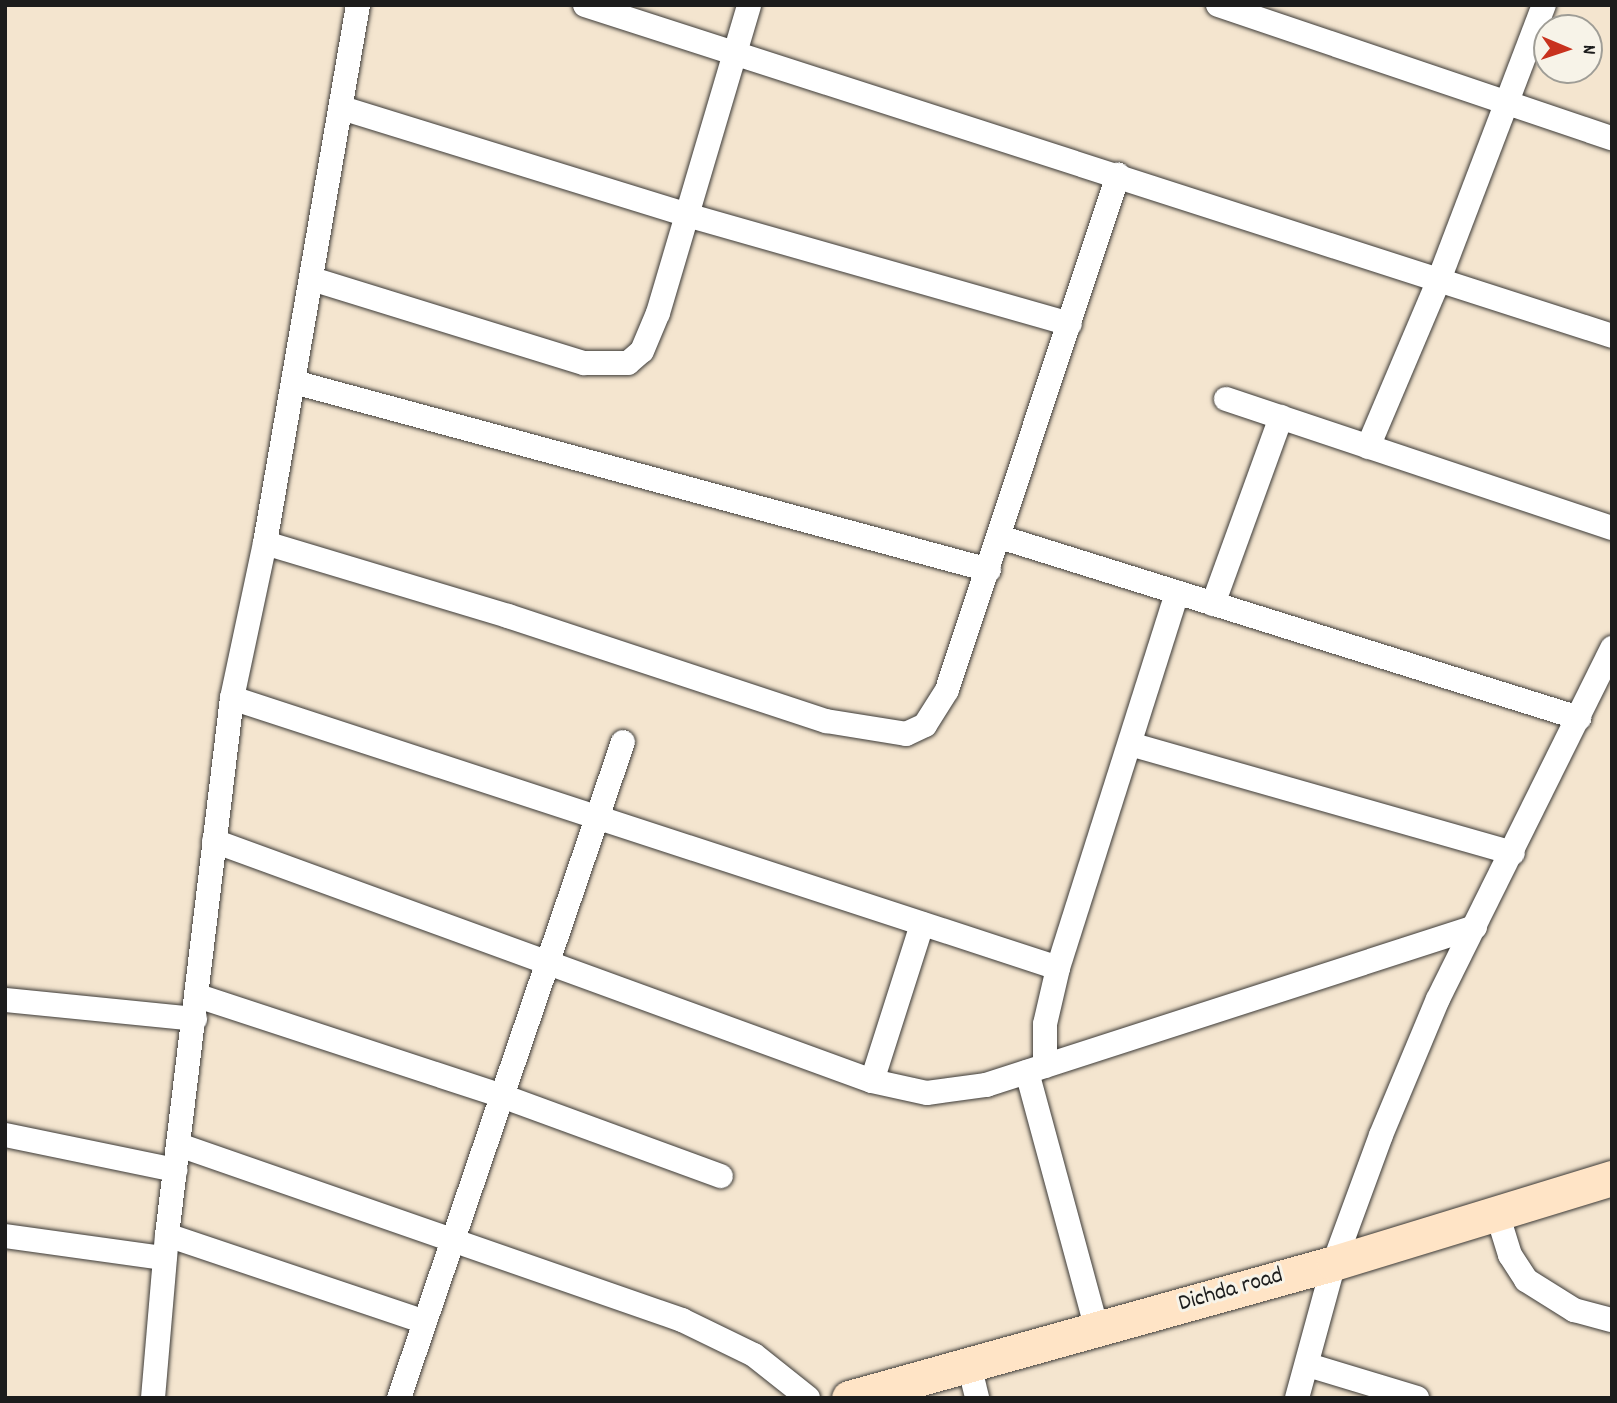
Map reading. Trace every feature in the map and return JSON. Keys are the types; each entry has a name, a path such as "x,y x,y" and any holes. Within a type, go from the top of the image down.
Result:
{"main road":[{"name":"Dichda road","path":"849,1398 973,1381 1097,1329 1334,1263 1612,1178"}],"street":[{"path":"153,1398 165,1247 232,698 265,543 358,5"},
{"path":"585,5 1440,277 1612,336"},
{"path":"312,279 584,363 628,363 642,351 651,333 749,5"},
{"path":"1218,5 1508,100 1612,138"},
{"path":"1368,447 1440,277 1544,5"},
{"path":"342,108 687,215 1070,324"},
{"path":"265,543 508,616 826,721 884,733 906,734 925,725 937,712 989,570 1118,175"},
{"path":"293,382 989,570"},
{"path":"1226,399 1612,528"},
{"path":"1213,604 1281,417"},
{"path":"1000,537 1578,718"},
{"path":"1097,1329 1036,1069 1058,968 1177,592"},
{"path":"1297,1398 1334,1263 1386,1123 1438,999 1513,853 1612,648"},
{"path":"232,698 596,820 1058,968"},
{"path":"399,1398 623,742"},
{"path":"1130,744 1513,853"},
{"path":"214,841 872,1081 927,1093 986,1085 1475,927"},
{"path":"872,1081 922,925"},
{"path":"5,1000 196,1007 502,1096 720,1177"},
{"path":"5,1135 175,1170"},
{"path":"179,1144 725,1338 754,1355 808,1398"},
{"path":"1497,1213 1510,1255 1526,1280 1574,1310 1612,1320"},
{"path":"5,1236 165,1247 425,1322"},
{"path":"1308,1365 1417,1398"}]}
